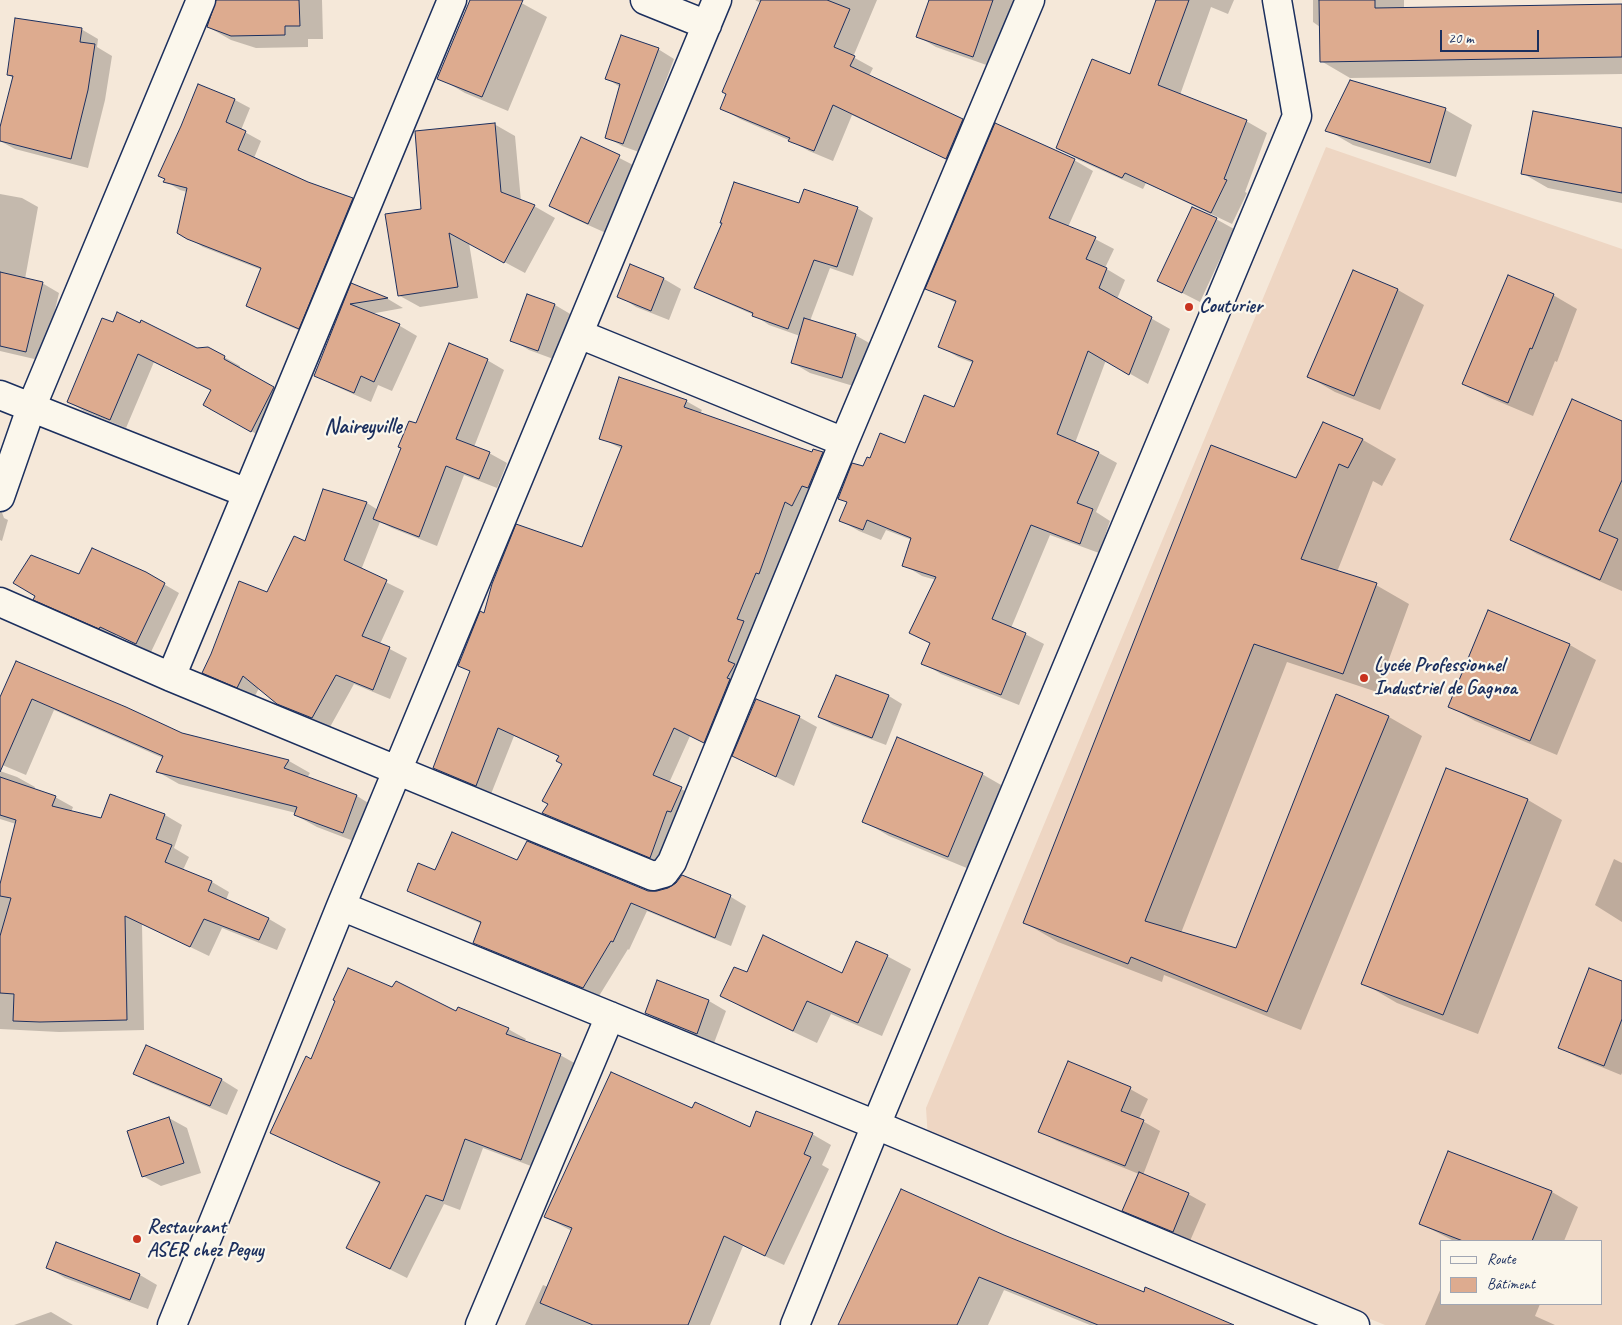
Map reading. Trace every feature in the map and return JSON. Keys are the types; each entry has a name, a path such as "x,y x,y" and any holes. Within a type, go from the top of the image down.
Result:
{"street":[{"path":"0,497 31,408 201,0"},
{"path":"171,678 452,0"},
{"path":"645,0 707,25"},
{"path":"172,1325 341,906 718,0"},
{"path":"0,602 171,678 653,876 664,873 672,862 844,442 1030,0"},
{"path":"795,1325 876,1125 1297,116 1277,0"},
{"path":"579,334 844,442"},
{"path":"0,395 247,493"},
{"path":"341,906 876,1125 1355,1325"},
{"path":"480,1325 610,1016"}],"shaded area":[{"name":"Lycée Professionnel Industriel de Gagnoa","path":"1326,147 1622,249 1622,1325 1385,1325 928,1139 926,1108"}],"building":[{"path":"216,0 299,0 300,26 285,26 285,35 231,36 207,27"},
{"path":"470,0 523,0 482,97 437,79"},
{"path":"761,0 827,0 850,9 834,47 855,56 850,66 963,119 946,159 833,105 814,151 788,141 790,138 720,109 726,94 722,92"},
{"path":"929,0 993,0 973,57 916,37"},
{"path":"1156,0 1189,0 1158,85 1247,120 1224,179 1227,180 1211,213 1125,173 1122,178 1056,148 1092,59 1130,74"},
{"path":"1319,0 1375,0 1375,8 1622,4 1622,57 1320,62"},
{"path":"15,18 82,28 80,42 95,44 88,90 71,159 0,141 0,127 13,76 7,75"},
{"path":"621,35 659,48 623,144 605,138 620,84 605,79"},
{"path":"1350,80 1446,108 1430,163 1325,131"},
{"path":"198,84 235,99 226,122 246,131 238,150 308,182 353,198 299,329 246,306 261,268 187,239 177,233 187,188 163,182 165,179 158,176"},
{"path":"1533,111 1622,128 1622,193 1521,174"},
{"path":"495,123 501,192 535,205 504,263 449,233 458,287 398,296 385,214 421,209 415,131"},
{"path":"995,123 1075,159 1049,218 1096,237 1086,259 1107,268 1099,288 1152,317 1129,375 1088,351 1057,434 1099,452 1077,503 1093,509 1080,544 1031,525 992,619 1026,633 1001,695 921,664 930,643 909,633 936,577 902,566 911,538 867,520 863,530 839,521 847,502 838,499 852,463 863,466 867,457 870,458 880,433 905,443 924,395 954,407 973,361 938,347 956,301 925,289"},
{"path":"581,137 620,155 588,224 549,206"},
{"path":"734,182 799,203 804,189 858,207 837,267 814,260 788,329 752,316 753,313 694,288 722,223 720,223"},
{"path":"1192,207 1217,218 1182,293 1157,281"},
{"path":"630,264 664,278 651,311 617,297"},
{"path":"1353,270 1398,289 1354,396 1307,377"},
{"path":"0,272 43,282 26,352 0,346"},
{"path":"1508,275 1554,294 1508,403 1462,384"},
{"path":"351,283 388,298 350,304 400,324 374,382 361,376 354,393 314,376"},
{"path":"527,294 555,304 538,351 510,341"},
{"path":"117,312 140,323 141,320 197,348 208,347 225,356 224,359 274,387 251,432 203,405 211,390 138,354 110,420 67,402 102,318 113,322"},
{"path":"804,318 856,334 842,378 791,363"},
{"path":"449,343 488,359 456,439 490,452 479,479 446,466 419,537 373,519 401,448 398,447 409,421 416,423"},
{"path":"619,377 687,400 684,407 812,452 813,449 823,452 808,488 802,486 792,506 785,502 759,574 756,573 737,619 744,621 728,661 735,664 727,678 730,679 704,743 674,728 653,775 682,787 671,812 667,811 650,858 542,813 548,804 542,801 562,764 556,761 559,756 498,728 476,786 433,768 470,671 458,666 480,611 484,613 492,584 516,524 582,547 622,446 599,439"},
{"path":"1572,399 1622,421 1622,480 1599,531 1618,539 1600,580 1510,540"},
{"path":"1323,422 1363,439 1348,468 1339,464 1301,559 1377,583 1343,674 1254,644 1145,921 1236,948 1336,694 1389,716 1267,1012 1131,957 1128,964 1023,923 1211,445 1296,478"},
{"path":"323,489 367,502 344,560 387,580 362,636 390,647 373,690 336,675 312,718 277,704 243,676 237,688 202,673 239,581 267,592 294,536 305,541"},
{"path":"92,548 146,572 165,583 136,644 33,600 35,596 13,583 31,555 79,574"},
{"path":"1488,610 1570,644 1530,741 1448,707"},
{"path":"16,661 126,707 182,733 289,760 284,768 357,795 343,833 294,815 297,807 156,772 163,756 32,699 0,772 0,697"},
{"path":"836,675 889,695 872,738 818,717"},
{"path":"756,699 800,716 776,777 732,756"},
{"path":"897,737 983,773 948,857 862,822"},
{"path":"1446,768 1528,799 1443,1015 1361,984"},
{"path":"0,777 56,796 52,806 101,818 110,794 165,814 156,839 172,845 165,862 212,881 208,891 269,918 259,940 204,919 190,947 125,916 127,1020 13,1021 14,994 0,993 0,936 11,898 0,896 0,884 16,820 0,815"},
{"path":"452,832 517,860 527,841 648,891 668,888 676,883 682,875 731,895 715,938 631,903 613,942 611,941 583,988 473,943 481,922 407,891 418,863 435,870"},
{"path":"763,935 842,973 856,941 888,955 858,1023 807,1001 793,1031 720,996 734,967 747,972"},
{"path":"348,968 392,987 396,981 456,1011 458,1007 509,1028 506,1034 561,1054 521,1160 465,1139 443,1201 426,1195 390,1269 346,1248 380,1182 270,1133 306,1056 311,1059 335,1001 333,1000"},
{"path":"1589,968 1622,981 1622,1019 1604,1066 1558,1048"},
{"path":"657,980 709,1000 697,1034 645,1013"},
{"path":"146,1045 222,1079 210,1106 133,1074"},
{"path":"1068,1061 1131,1087 1121,1111 1144,1120 1125,1166 1038,1132"},
{"path":"611,1072 692,1108 695,1102 750,1127 756,1111 813,1133 804,1154 811,1157 765,1256 724,1236 688,1325 593,1325 540,1303 572,1228 544,1217"},
{"path":"169,1117 184,1163 142,1177 127,1131"},
{"path":"1448,1151 1552,1191 1532,1240 1460,1240 1419,1224"},
{"path":"1139,1172 1189,1193 1173,1232 1122,1211"},
{"path":"901,1189 1004,1235 1144,1292 1145,1287 1234,1325 1098,1325 979,1277 957,1325 838,1325"},
{"path":"56,1242 140,1274 130,1300 46,1268"}],"place":[{"name":"Couturier","path":"1189,307"},
{"name":"Lycée Professionnel Industriel de Gagnoa","path":"1364,678"},
{"name":"Restaurant ASER chez Peguy","path":"137,1239"}],"district":[{"name":"Naireyville","path":"363,427"}]}
